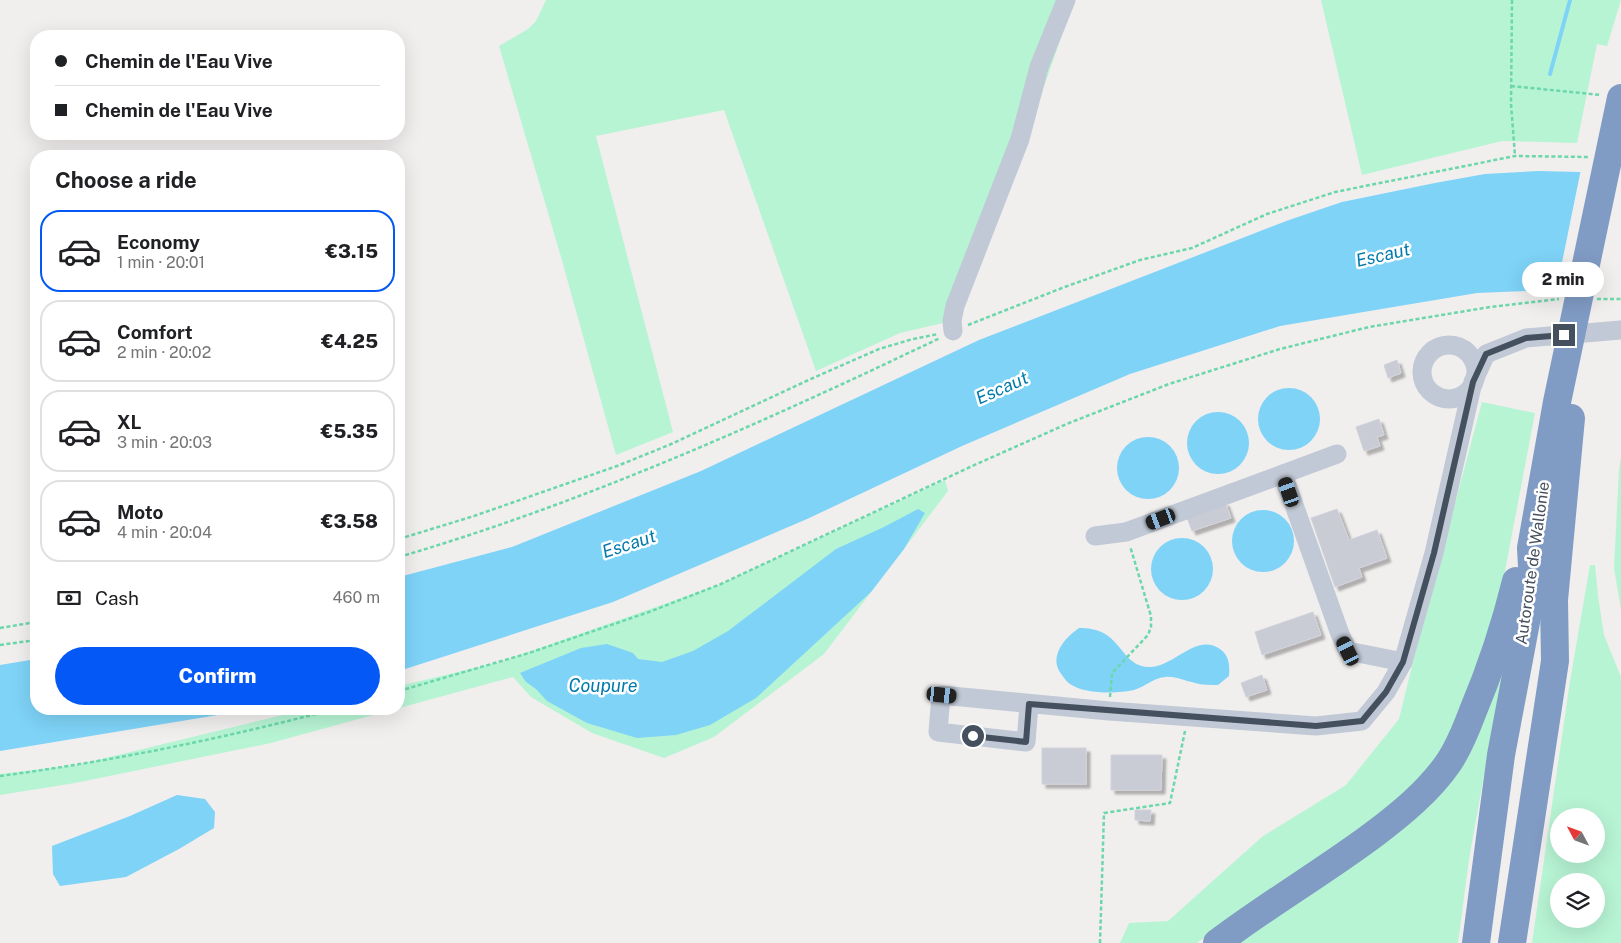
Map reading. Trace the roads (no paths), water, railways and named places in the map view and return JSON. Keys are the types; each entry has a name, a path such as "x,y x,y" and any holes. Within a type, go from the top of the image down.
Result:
{"highway":[{"name":"Autoroute de Wallonie","path":"1512,943 1555,661 1554,600 1564,403 1613,96"},
{"name":"Autoroute de Wallonie","path":"1476,943 1501,755 1533,584 1531,548 1621,164"},
{"path":"1217,943 1355,848 1392,820 1428,788 1450,761 1490,670 1517,580 1531,548"}],"street":[{"path":"953,332 952,320 955,306 1020,139 1039,67 1066,0"},
{"path":"1029,704 1026,742 938,732 942,695 1029,704 1316,726 1362,721 1386,692 1403,662 1434,553 1473,382 1486,354 1526,338 1621,330"},
{"path":"1095,536 1126,532 1337,454"},
{"path":"1283,474 1340,634 1348,651 1403,662"}],"water":[{"name":"Escaut","path":"1538,171 1621,173 1605,288 1477,293 1280,326 1130,374 962,446 807,519 613,602 405,669 405,575 512,547 701,471 979,340 1289,220 1342,202 1485,174"},
{"path":"1289,388 1301,391 1311,397 1317,407 1320,419 1317,431 1311,441 1301,447 1289,450 1277,447 1267,441 1261,431 1258,419 1261,407 1267,397 1277,391"},
{"path":"1218,412 1230,415 1240,421 1246,431 1249,443 1246,455 1240,465 1230,471 1218,474 1206,471 1196,465 1190,455 1187,443 1190,431 1196,421 1206,415"},
{"path":"1148,437 1160,440 1170,446 1176,456 1179,468 1176,480 1170,490 1160,496 1148,499 1136,496 1126,490 1120,480 1117,468 1120,456 1126,446 1136,440"},
{"name":"Coupure","path":"918,509 925,513 904,549 871,592 756,698 710,725 676,735 637,738 587,723 547,701 536,689 526,682 520,673 581,648 607,644 633,653 638,659 662,662 693,651 728,631 836,549"},
{"path":"1263,510 1275,513 1285,519 1291,529 1294,541 1291,553 1285,563 1275,569 1263,572 1251,569 1241,563 1235,553 1232,541 1235,529 1241,519 1251,513"},
{"path":"1182,538 1194,541 1204,547 1210,557 1213,569 1210,581 1204,591 1194,597 1182,600 1170,597 1160,591 1154,581 1151,569 1154,557 1160,547 1170,541"},
{"path":"1079,628 1092,629 1105,634 1130,659 1141,666 1158,666 1193,647 1211,645 1220,649 1225,654 1229,665 1229,676 1218,685 1201,684 1165,677 1134,690 1101,692 1084,690 1067,681 1058,669 1056,662 1059,649 1063,643"},
{"path":"30,660 30,715 218,715 0,751 0,665"},
{"path":"177,795 205,799 215,812 214,828 126,877 60,886 53,874 52,846 130,816"}],"waterway":[{"path":"1550,74 1570,0"}]}
